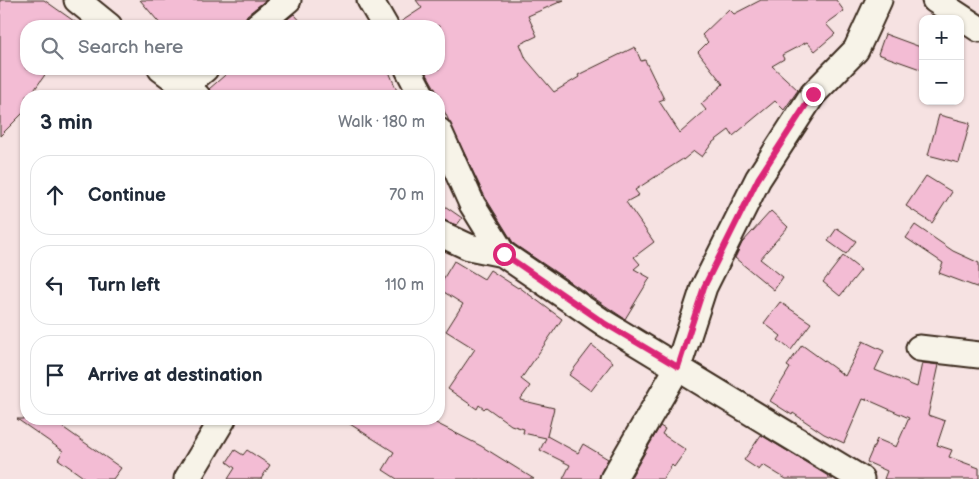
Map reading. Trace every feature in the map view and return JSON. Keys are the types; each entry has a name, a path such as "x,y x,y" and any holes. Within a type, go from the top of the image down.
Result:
{"street":[{"path":"77,0 102,20"},
{"path":"264,20 288,0"},
{"path":"370,0 382,20"},
{"path":"613,479 678,367 704,287 758,179 813,94 856,50 879,0"},
{"path":"935,0 979,29"},
{"path":"169,75 187,90"},
{"path":"191,90 201,75"},
{"path":"411,75 419,90"},
{"path":"445,144 472,204 504,254 604,323 861,479"},
{"path":"445,236 469,248 504,254"},
{"path":"919,348 979,356"},
{"path":"187,479 219,425"}],"building":[{"path":"0,0 44,0 72,20 20,20 20,75 45,75 34,90 20,90 20,116 0,136"},
{"path":"140,0 266,0 247,15 244,20 157,20"},
{"path":"416,0 564,0 528,16 537,36 520,44 526,59 554,92 579,77 578,75 635,47 641,61 645,60 664,99 659,101 680,133 706,110 701,104 723,84 698,52 708,42 702,35 729,9 734,14 761,0 836,0 844,11 826,24 835,34 815,51 807,42 782,55 784,59 772,66 798,90 784,110 775,101 733,136 729,130 713,142 702,157 694,151 635,190 639,195 626,202 654,242 634,257 640,264 634,269 650,278 625,319 514,244 485,197 445,113 445,90 436,90 427,75 445,75 445,20 404,20 422,8"},
{"path":"294,14 300,20 286,20"},
{"path":"885,34 919,47 919,69 878,54"},
{"path":"225,75 390,75 397,90 209,90"},
{"path":"939,115 970,123 959,163 928,155"},
{"path":"926,176 952,192 932,223 906,206"},
{"path":"445,206 462,218 457,225 445,221"},
{"path":"771,211 788,227 760,259 783,277 774,290 735,258 742,243"},
{"path":"915,225 953,251 979,263 979,288 939,273 943,263 906,238"},
{"path":"837,228 856,241 846,254 828,241"},
{"path":"843,256 861,270 840,296 823,282"},
{"path":"454,261 484,279 490,270 519,287 562,319 521,379 530,386 520,400 554,408 547,436 578,453 583,444 608,459 599,479 563,479 570,465 540,450 546,438 523,433 524,429 511,425 486,407 484,409 479,405 477,409 448,389 475,349 446,331 463,304 445,293 445,276"},
{"path":"780,302 811,323 791,350 778,340 781,336 764,323"},
{"path":"863,341 884,351 875,370 917,387 922,363 939,365 928,415 945,421 937,445 952,450 949,457 979,468 979,479 884,479 887,471 867,462 877,439 896,447 909,418 866,399 863,399 844,443 824,434 793,413 792,415 770,401 790,368 787,366 802,345 845,376"},
{"path":"592,345 613,362 591,391 569,375"},
{"path":"26,425 60,425 121,468 113,479 86,479 58,459 63,451"},
{"path":"351,425 440,425 481,446 534,479 397,479 383,470 394,452"},
{"path":"660,426 665,429 662,434 686,450 674,467 672,465 663,479 630,479"},
{"path":"761,435 833,479 786,479 763,465 759,470 744,460"},
{"path":"235,450 243,455 247,450 270,465 261,479 228,479 235,468 227,462"}],"route":[{"path":"504,254 604,323 678,367 704,287 758,179 813,94"}]}
